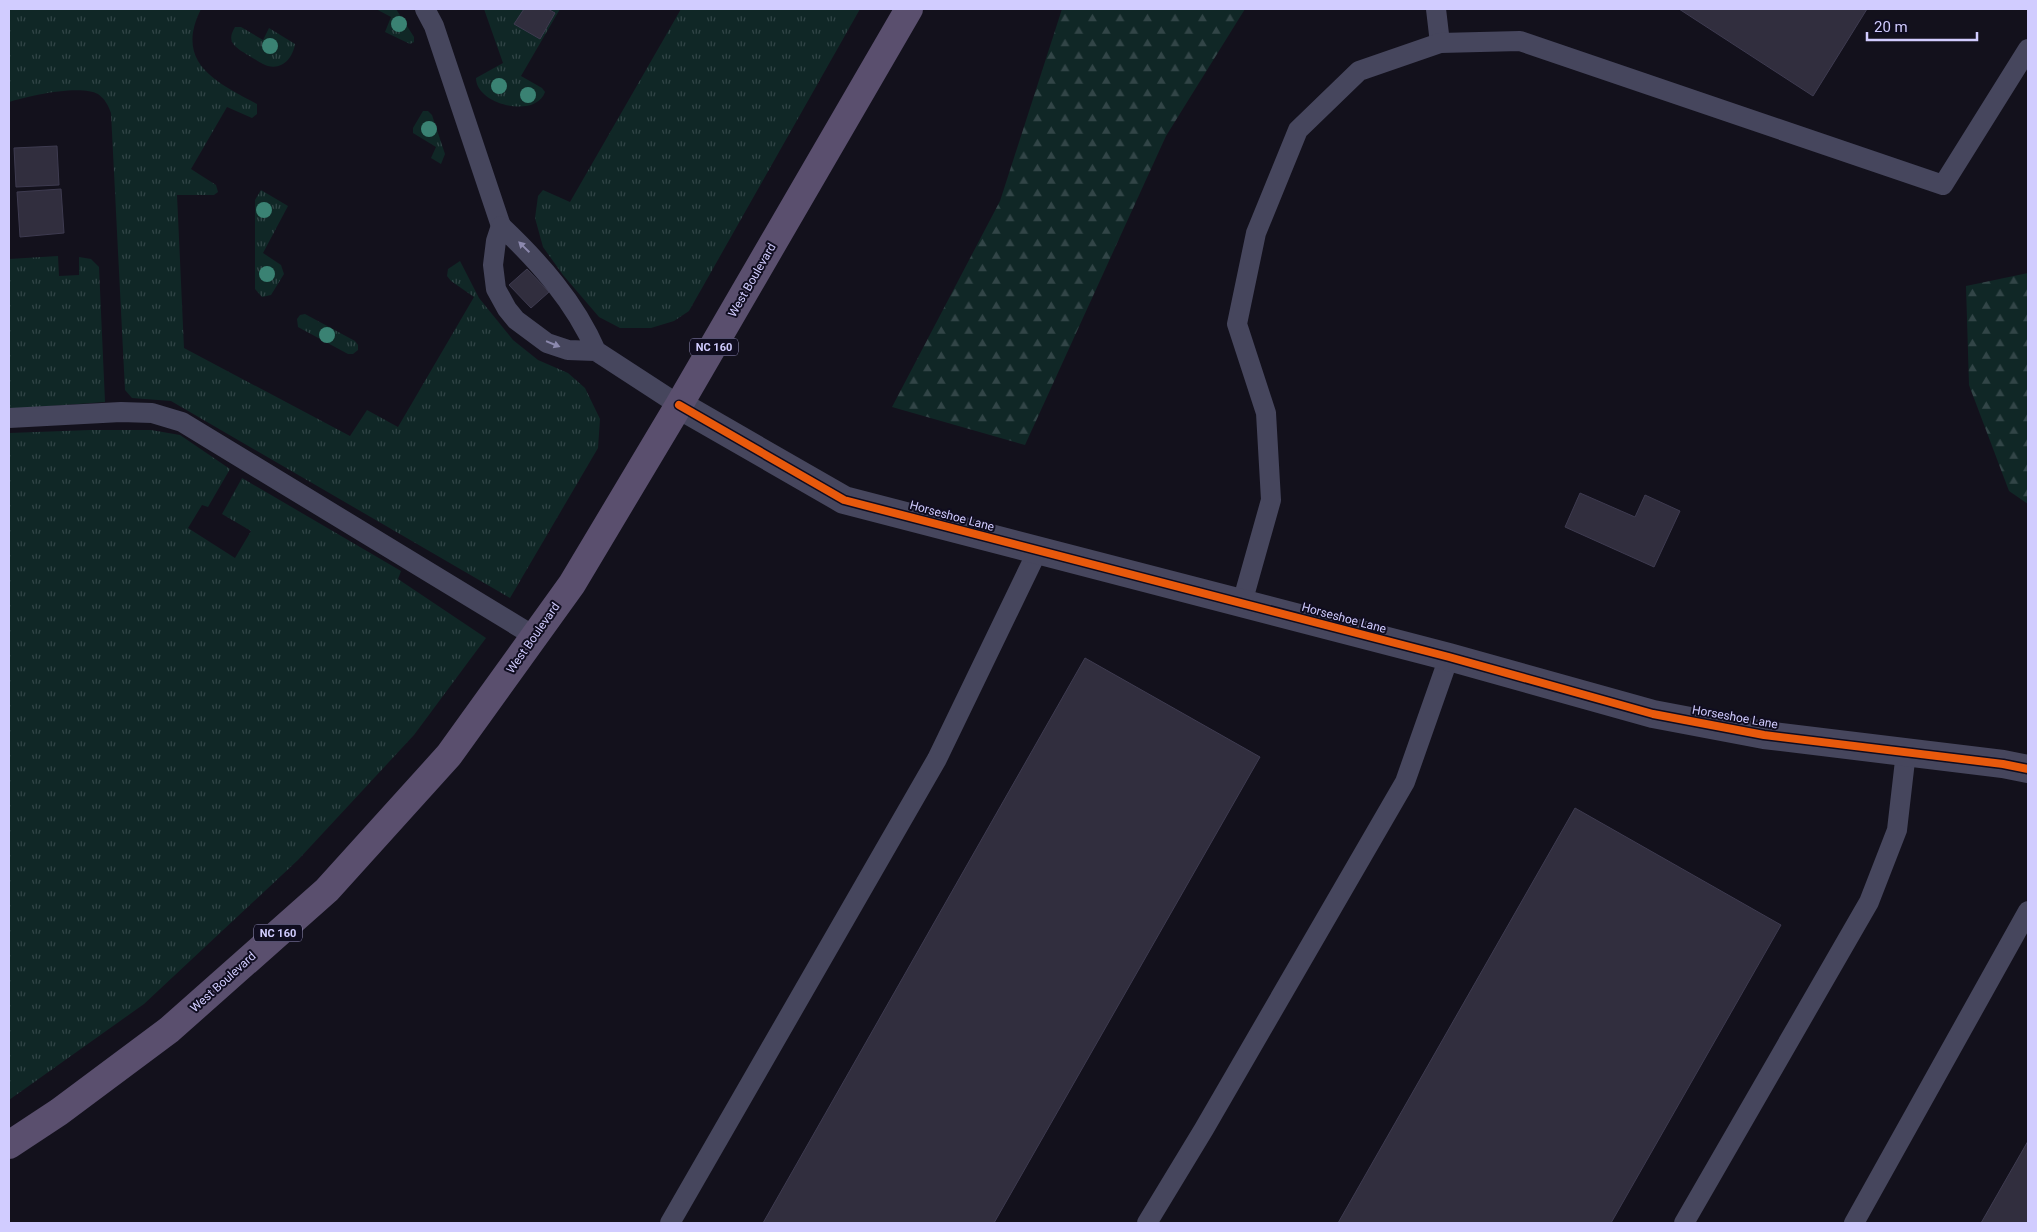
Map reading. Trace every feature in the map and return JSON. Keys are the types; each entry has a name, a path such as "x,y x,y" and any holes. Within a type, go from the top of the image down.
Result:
{"main road":[{"name":"West Boulevard","path":"9,1144 59,1112 169,1030 327,890 449,755 572,584 680,406 909,9"}],"street":[{"name":"Horseshoe Lane","path":"680,406 844,500 1449,657 1653,714 1764,735 2003,764 2028,769"}],"lane":[{"path":"425,9 434,26 501,226 535,258 575,310 596,351 680,406"},
{"path":"1436,9 1440,43"},
{"path":"1242,603 1271,500 1266,413 1237,324 1256,234 1298,130 1359,71 1440,43 1520,42 1944,186 2028,50"},
{"path":"501,226 496,241 493,265 496,289 507,310 528,330 547,343 568,350 596,351"},
{"path":"9,418 121,412 152,413 182,422 534,636"},
{"path":"670,1223 937,758 1038,550"},
{"path":"1147,1223 1204,1129 1405,782 1449,657"},
{"path":"1684,1223 1869,902 1897,830 1906,752"},
{"path":"1854,1223 2028,911"}],"green space":[{"path":"9,9 201,9 194,28 193,44 196,57 214,79 257,104 257,114 252,118 227,107 191,169 216,185 218,192 214,195 177,195 184,348 350,436 367,410 398,427 474,297 447,276 448,269 460,261 479,298 513,340 538,360 568,373 585,388 600,419 598,448 510,598 171,401 132,398 125,390 111,113 103,98 90,91 54,92 9,102"},
{"path":"376,9 396,9 414,37 414,42 410,44 385,32 391,17"},
{"path":"484,9 524,9 515,24 540,39 555,13 551,10 560,9 521,76 542,88 545,92 539,100 530,105 519,107 495,101 479,87 476,78 503,63"},
{"path":"681,9 860,9 689,311 674,321 651,328 620,328 599,317 563,275 543,247 535,218 538,196 543,190 570,202"},
{"path":"1062,9 1245,9 1166,136 1025,445 892,407 1000,201"},
{"path":"235,27 241,27 263,40 269,28 295,44 290,58 278,66 264,65 241,51 234,44 231,36"},
{"path":"423,111 428,111 432,115 445,154 441,164 431,158 436,147 413,133 413,128"},
{"path":"261,190 288,206 263,253 281,265 284,274 271,295 262,297 255,289 255,200"},
{"path":"58,256 59,276 79,275 79,257 91,259 99,267 105,402 9,409 9,259"},
{"path":"2028,273 2028,504 2009,491 1969,385 1966,286"},
{"path":"305,314 355,341 358,345 358,350 353,354 348,354 298,327 297,319 300,315"},
{"path":"151,430 180,435 230,469 208,507 202,505 188,528 235,558 251,531 222,514 242,478 401,571 398,579 486,638 414,735 298,860 144,1004 9,1100 9,433"}],"building":[{"path":"524,9 548,9 555,13 540,39 514,24"},
{"path":"1679,9 1867,9 1813,96"},
{"path":"57,146 59,185 16,187 14,148"},
{"path":"61,189 64,233 20,237 17,192"},
{"path":"527,269 549,292 531,308 509,285"},
{"path":"1580,493 1635,517 1645,495 1680,511 1654,567 1565,527"},
{"path":"1085,658 1260,757 994,1223 763,1223"},
{"path":"1575,808 1781,925 1611,1223 1338,1223"},
{"path":"2028,1141 2028,1223 1981,1223"}],"cycle path":[{"path":"679,405 844,500 1449,657 1653,714 1764,735 2003,764 2028,769"}]}
